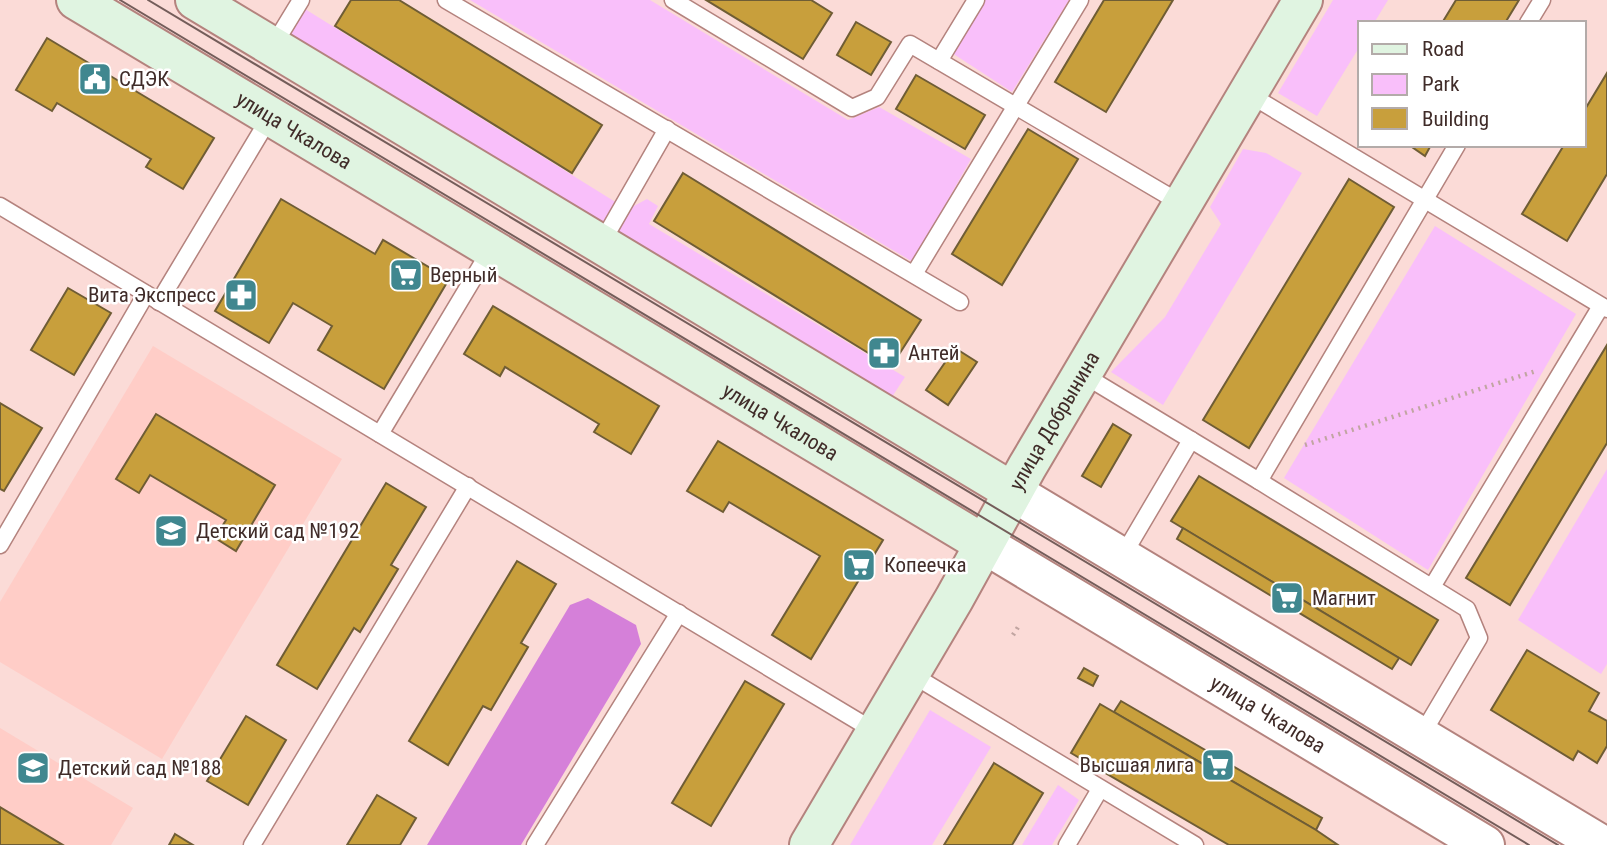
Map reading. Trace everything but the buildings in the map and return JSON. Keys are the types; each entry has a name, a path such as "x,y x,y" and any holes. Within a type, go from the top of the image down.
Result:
{"main road":[{"name":"улица Чкалова","path":"76,0 984,544"},
{"path":"195,0 1013,492"},
{"name":"улица Добрынина","path":"809,845 1303,0"}],"street":[{"path":"1013,492 1602,845"},
{"name":"улица Чкалова","path":"984,544 1485,845"}],"lane":[{"path":"273,46 300,0"},
{"path":"446,0 960,302"},
{"path":"673,0 852,108 877,97 910,44 1182,204"},
{"path":"939,61 976,0"},
{"path":"914,274 1080,0"},
{"path":"1529,21 1542,0"},
{"path":"1247,93 1604,307 1432,587"},
{"path":"0,545 153,298 270,117"},
{"path":"601,244 667,129"},
{"path":"1259,481 1456,147"},
{"path":"0,206 876,732"},
{"path":"380,434 491,249"},
{"path":"1082,374 1467,609 1479,638 1421,736"},
{"path":"1122,557 1191,440"},
{"path":"252,845 468,486"},
{"path":"536,845 679,613"},
{"path":"911,674 1195,845"},
{"path":"1067,845 1100,789"},
{"path":"1602,845 1607,836"}],"path":[{"path":"1274,455 1540,369"},
{"path":"1013,635 1020,624"}],"shaded area":[{"name":"Детский сад №192","path":"153,346 342,459 162,759 0,662 0,602"},
{"path":"588,598 636,625 641,644 521,845 427,845 570,605"},
{"name":"Детский сад №188","path":"0,728 133,808 111,845 0,845"}],"green space":[{"path":"470,0 650,0 848,120 879,107 971,159 913,262"},
{"path":"985,0 1069,0 1012,92 952,53"},
{"path":"1333,0 1388,0 1375,21 1358,21 1358,49 1317,116 1278,93"},
{"path":"305,9 617,203 599,233 286,43"},
{"path":"1243,149 1266,153 1302,173 1163,405 1111,372 1165,317 1221,224 1210,207"},
{"path":"647,199 658,206 649,224 905,377 888,403 613,239 632,207"},
{"path":"1435,226 1576,314 1428,570 1284,478"},
{"path":"1607,469 1607,664 1601,674 1518,620"},
{"path":"930,710 991,747 932,845 850,845"},
{"path":"1058,785 1079,800 1052,845 1022,845"}],"tram line":[{"path":"120,0 1529,845"},
{"path":"148,0 1558,845"}],"place":[{"name":"СДЭК","path":"95,79"},
{"name":"Верный","path":"406,275"},
{"name":"Вита Экспресс","path":"241,295"},
{"name":"Антей","path":"884,353"},
{"name":"Детский сад №192","path":"171,531"},
{"name":"Копеечка","path":"859,565"},
{"name":"Магнит","path":"1287,598"},
{"name":"Высшая лига","path":"1218,765"},
{"name":"Детский сад №188","path":"33,768"}]}
